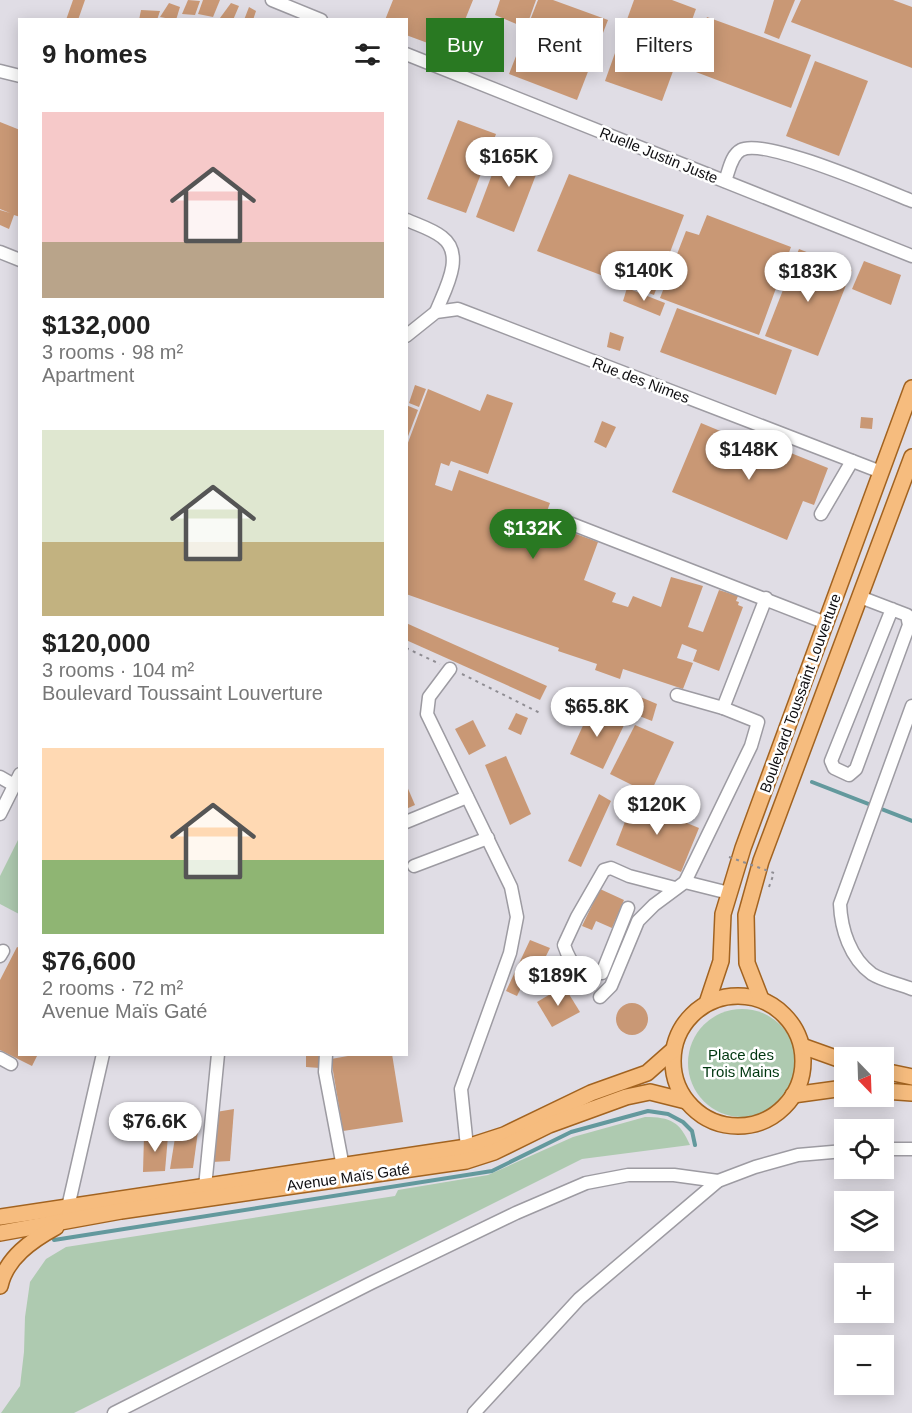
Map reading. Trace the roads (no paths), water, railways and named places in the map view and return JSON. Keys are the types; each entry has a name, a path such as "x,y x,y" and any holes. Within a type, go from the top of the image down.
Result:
{"main road":[{"name":"Boulevard Toussaint Louverture","path":"707,1003 721,961 723,914 743,848 912,388"},
{"name":"Boulevard Toussaint Louverture","path":"761,999 747,963 746,915 761,861 912,457"},
{"path":"734,996 761,999 780,1010 794,1026 802,1046 803,1063 800,1080 793,1095 780,1111 762,1122 741,1126 720,1124 701,1115 686,1101 677,1085 673,1068 673,1050 680,1031 691,1015 707,1003 734,996"},
{"path":"802,1046 834,1057"},
{"name":"Avenue Maïs Gaté","path":"0,1233 68,1214 205,1187 467,1148 504,1135 591,1093 647,1073 673,1050"},
{"path":"894,1073 912,1077"},
{"path":"793,1095 834,1089"},
{"name":"Avenue Maïs Gaté","path":"0,1216 68,1214 466,1161 494,1152 549,1125 626,1096 650,1092 686,1101"},
{"path":"894,1092 912,1093"},
{"path":"0,1286 3,1274 17,1254 68,1214"}],"street":[{"path":"272,0 316,18"},
{"name":"Ruelle Justin Juste","path":"408,55 912,256"},
{"path":"0,71 18,76"},
{"path":"725,181 734,155 743,148 760,148 801,158 912,201"},
{"path":"408,220 444,237 453,254 454,267 436,312 408,334"},
{"path":"0,252 18,259"},
{"name":"Rue des Nimes","path":"436,312 458,309 881,472"},
{"path":"822,514 852,461"},
{"path":"559,519 826,622"},
{"path":"860,597 892,609 907,615 909,625 856,769 849,775 834,768 831,761 892,609"},
{"path":"723,708 766,598"},
{"path":"450,669 429,697 427,714 511,887 517,917 510,953 461,1089 467,1148"},
{"path":"600,997 611,986 638,921 680,885 751,746 758,722 723,708 677,695"},
{"path":"912,706 840,904 841,924 857,957 873,974 912,988"},
{"path":"0,777 17,779 0,814"},
{"path":"408,821 467,797"},
{"path":"414,866 488,838"},
{"path":"628,908 602,974 585,973 573,964 564,945 604,870 611,868 629,876 729,893"},
{"path":"68,1214 104,1056"},
{"path":"205,1187 218,1056"},
{"path":"326,1056 325,1072 343,1167"},
{"path":"894,1149 912,1149"},
{"path":"474,1413 579,1299 718,1180 798,1155 834,1152"},
{"path":"114,1413 381,1278 516,1213 586,1183 628,1175 674,1175 718,1180"}],"waterway":[{"path":"812,782 912,821"},
{"path":"54,1240 492,1171 571,1132 648,1111 668,1114 683,1122 692,1131 695,1145"}],"park label":[{"name":"Place des Trois Mains","path":"741,1062"}]}
